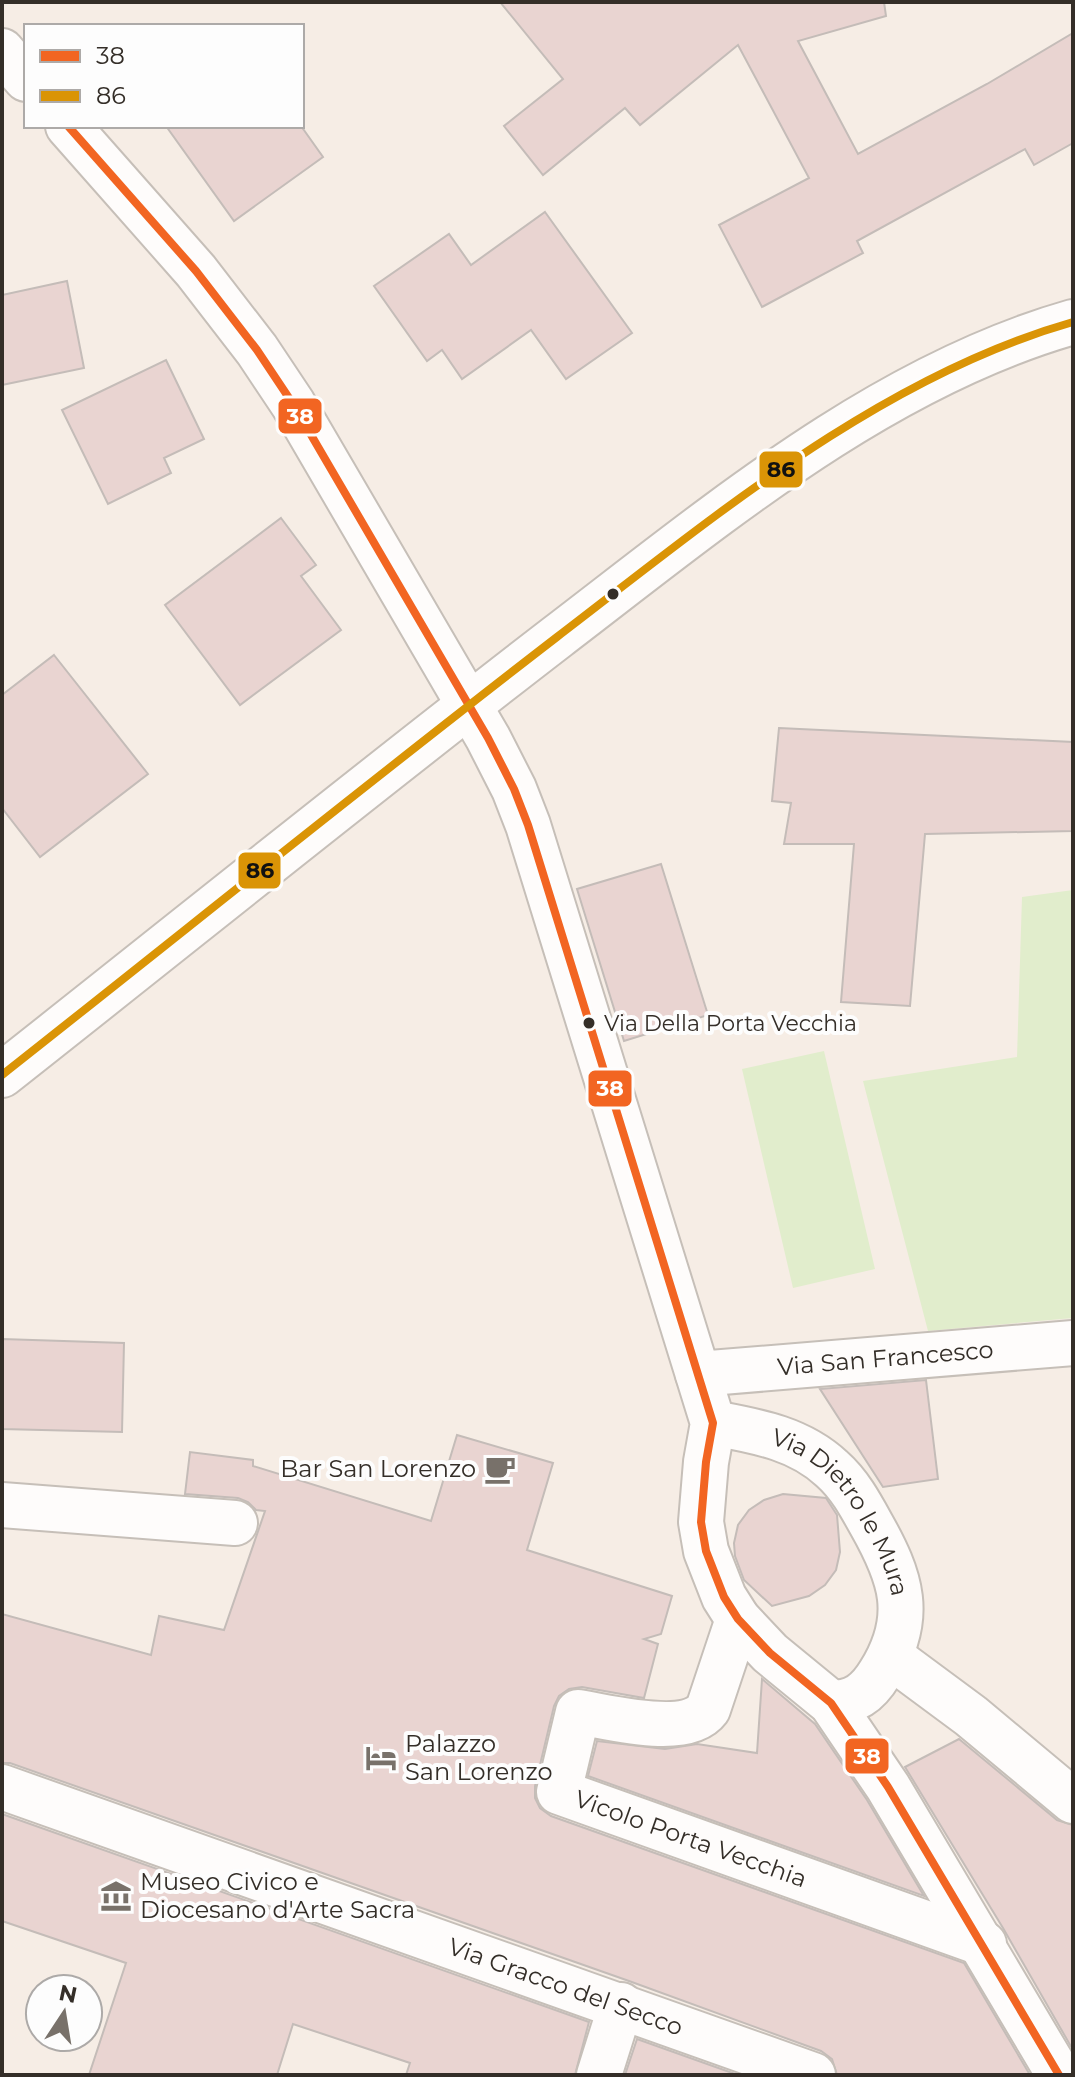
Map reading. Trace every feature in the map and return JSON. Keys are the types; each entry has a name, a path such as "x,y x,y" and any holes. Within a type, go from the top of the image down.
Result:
{"street":[{"path":"2,51 24,77"},
{"path":"70,128 196,271 257,350 314,439 501,763 528,825 713,1423 701,1522 711,1564 724,1597 738,1619 770,1653 831,1703 888,1787 1059,2075"},
{"path":"2,1075 467,706 778,471 872,412 945,372 1070,316"},
{"name":"Via San Francesco","path":"698,1374 1073,1343"},
{"name":"Via Dietro le Mura","path":"713,1423 755,1430 798,1445 831,1468 849,1486 898,1576 902,1610 890,1656 871,1687 859,1697 831,1703"},
{"path":"2,1505 235,1523"},
{"name":"Vicolo Porta Vecchia","path":"738,1619 708,1709 702,1717 666,1725 578,1712 559,1792 984,1944"},
{"path":"890,1656 971,1716 1073,1801"},
{"name":"Via Gracco del Secco","path":"2,1787 813,2075"},
{"path":"599,2075 621,2005"}],"green space":[{"path":"1073,890 1073,1318 928,1331 863,1081 1017,1057 1022,897"},
{"path":"824,1051 875,1269 793,1288 742,1069"}],"building":[{"path":"500,2 884,2 886,16 798,41 858,154 1073,33 1073,143 1034,165 1025,149 857,241 863,253 762,307 719,225 809,178 738,45 640,125 625,108 543,175 504,126 563,79"},
{"path":"167,128 302,128 323,157 234,221"},
{"path":"545,212 632,333 566,379 531,330 462,379 442,350 427,361 374,286 449,234 471,265"},
{"path":"67,281 84,368 2,385 2,295"},
{"path":"166,360 204,439 164,458 171,473 108,504 62,410"},
{"path":"281,518 316,565 301,576 341,630 240,705 165,605"},
{"path":"54,655 148,774 40,857 2,808 2,695"},
{"path":"779,728 1073,742 1073,831 925,834 910,1006 841,1002 854,844 784,844 791,803 772,801"},
{"path":"661,864 708,1015 624,1041 577,889"},
{"path":"2,1339 124,1343 122,1432 2,1429"},
{"path":"926,1380 938,1479 883,1487 820,1389"},
{"path":"457,1435 553,1463 527,1550 672,1596 661,1634 644,1639 658,1644 644,1698 582,1687 569,1689 559,1696 535,1786 535,1798 540,1808 551,1816 964,1963 1030,2075 837,2075 832,2059 821,2051 10,1763 2,1763 2,1614 151,1655 159,1616 224,1630 265,1511 256,1510 238,1498 185,1494 190,1452 253,1460 253,1466 431,1521"},
{"path":"783,1494 826,1498 837,1515 840,1552 836,1570 825,1585 809,1596 772,1606 744,1580 735,1556 734,1543 738,1525 749,1510 764,1500"},
{"path":"762,1679 815,1724 867,1800 924,1896 588,1776 597,1741 665,1749 697,1744 757,1753"},
{"path":"959,1739 1057,1820 1073,1825 1073,2050 905,1767"},
{"path":"2,1814 589,2022 575,2075 406,2075 410,2063 293,2024 277,2075 89,2075 96,2053 104,2053 104,2030 126,1963 2,1921"},
{"path":"637,2039 738,2075 625,2075"}],"transit line":[{"name":"38","path":"70,128 196,271 257,350 293,404 488,738 514,789 528,825 713,1423 701,1522 706,1551 724,1597 738,1619 770,1653 831,1703 888,1787 1059,2075"},
{"name":"86","path":"2,1075 487,691 738,499 866,414 933,378 1002,346 1073,322"}],"place":[{"name":"Via Della Porta Vecchia","path":"589,1023"},
{"name":"Bar San Lorenzo","path":"500,1469"},
{"name":"Palazzo San Lorenzo","path":"381,1758"},
{"name":"Museo Civico e Diocesano d'Arte Sacra","path":"116,1896"}]}
